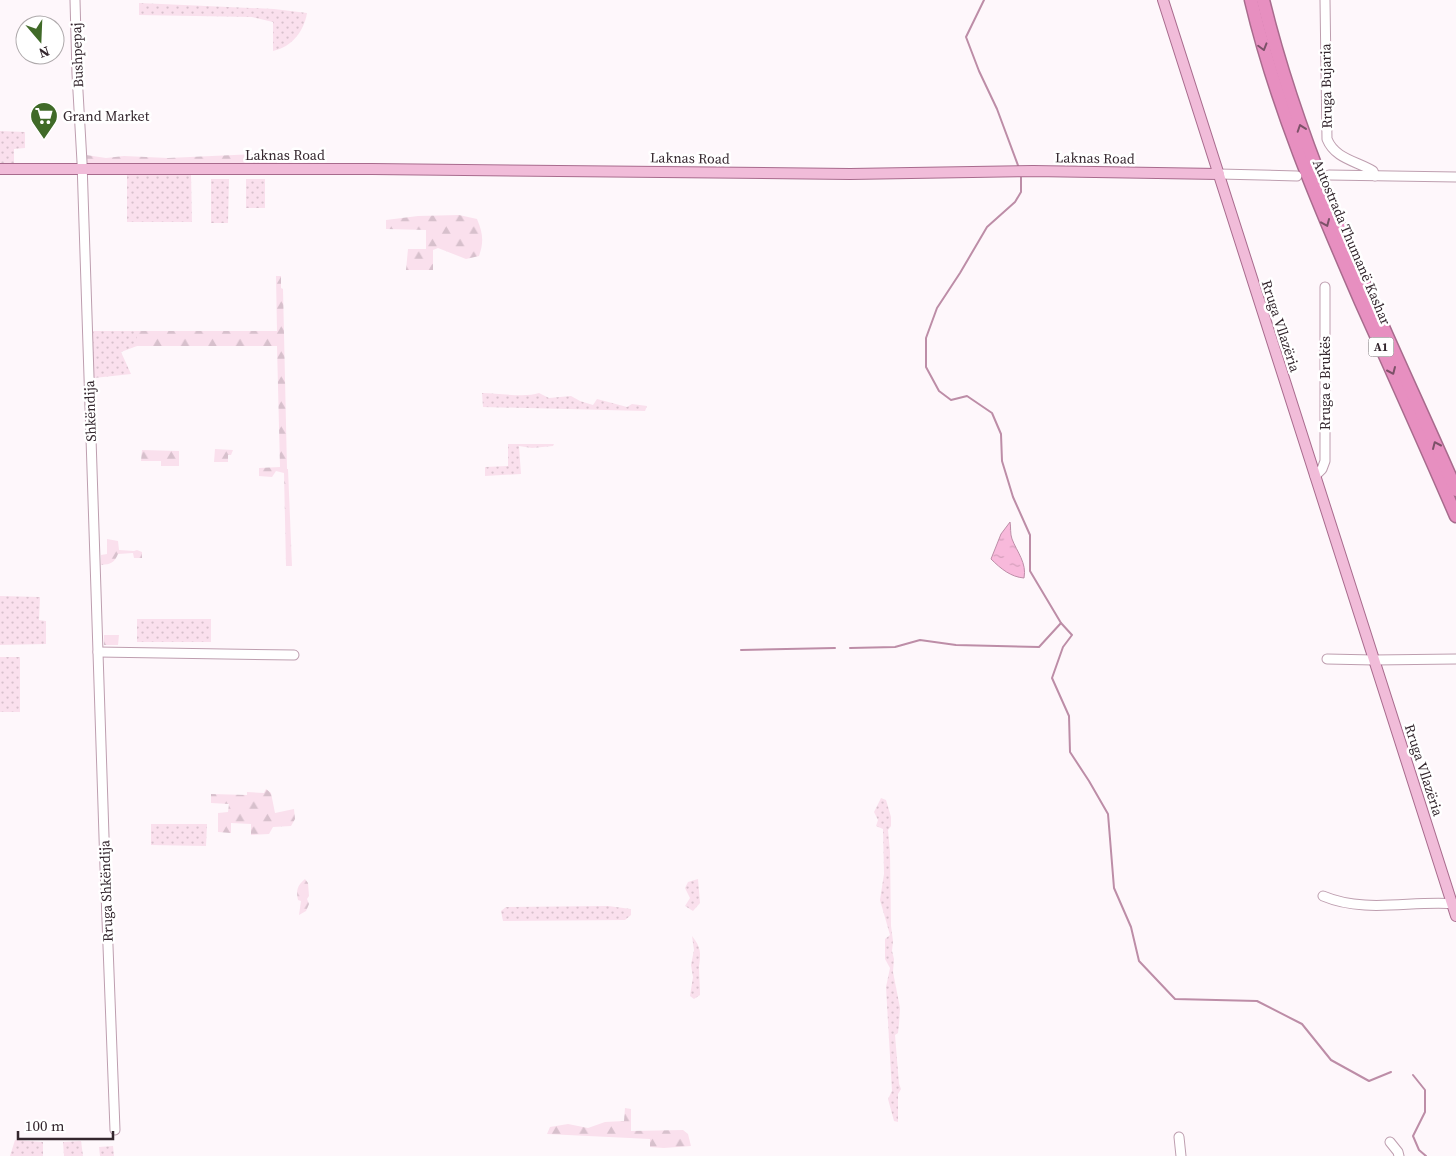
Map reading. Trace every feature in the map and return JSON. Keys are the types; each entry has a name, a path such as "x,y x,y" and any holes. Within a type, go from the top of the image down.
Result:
{"highway":[{"name":"Autostrada Thumanë Kashar","path":"1251,0 1272,74 1308,178 1456,516"},
{"name":"Autostrada Thumanë Kashar","path":"1263,0 1291,97 1320,178 1456,490"}],"main road":[{"name":"Rruga Vllazëria","path":"1163,0 1454,904 1456,916"},
{"name":"Laknas Road","path":"0,170 372,169 850,174 1034,171 1218,174"}],"street":[{"name":"Bushpepaj","path":"75,0 82,170"},
{"name":"Rruga Bujaria","path":"1325,0 1327,139 1340,154 1373,171 1375,176"},
{"name":"Shkëndija","path":"82,170 98,652"},
{"name":"Laknas Road","path":"1218,174 1297,176"},
{"path":"1329,175 1456,177"},
{"name":"Rruga e Brukës","path":"1316,476 1322,469 1325,461 1325,287"},
{"path":"98,652 294,655"},
{"name":"Rruga Shkëndija","path":"98,652 115,1130"},
{"path":"1327,658 1374,660 1456,659"},
{"path":"1324,896 1336,901 1357,905 1454,904"},
{"path":"1180,1137 1181,1156"},
{"path":"1390,1142 1399,1156"}],"green space":[{"path":"139,3 274,9 307,13 303,26 296,37 286,46 273,51 273,22 252,17 139,15"},
{"path":"0,131 25,132 25,148 14,149 14,163 0,163"},
{"path":"277,153 277,164 86,165 86,155 106,158 124,156 168,158"},
{"path":"191,174 192,222 127,222 127,175"},
{"path":"211,179 229,179 228,223 211,223"},
{"path":"246,179 265,179 265,208 246,208"},
{"path":"459,215 477,219 482,238 479,256 466,259 438,248 433,250 433,270 406,270 408,249 426,249 426,230 386,229 386,220 418,216"},
{"path":"276,276 281,276 281,288 283,289 287,469 292,566 286,566 284,473 276,471 272,477 259,476 259,468 280,467 277,346 137,346 137,331 277,331"},
{"path":"92,331 137,331 137,346 121,352 131,374 94,378"},
{"path":"482,393 519,395 539,393 549,398 571,396 593,405 597,399 627,407 632,404 647,406 645,411 483,407"},
{"path":"508,444 554,444 553,446 532,448 519,446 521,474 485,476 485,467 508,466"},
{"path":"215,449 233,450 231,455 228,455 228,462 214,462"},
{"path":"142,450 179,451 179,466 161,466 161,461 141,461"},
{"path":"107,539 118,541 119,550 137,550 142,552 142,558 134,558 133,553 118,554 112,562 101,565 101,555 107,554"},
{"path":"0,596 40,597 39,620 46,621 46,644 0,645"},
{"path":"137,619 211,619 211,642 137,642"},
{"path":"104,635 119,635 118,645 104,645"},
{"path":"0,657 20,657 20,712 0,712"},
{"path":"266,789 271,793 275,813 294,809 295,819 291,826 273,827 269,834 251,835 251,824 231,823 231,833 218,832 218,813 228,812 229,804 211,803 211,794 247,795 247,792 264,793"},
{"path":"881,798 886,800 891,817 891,826 888,830 892,951 894,959 893,972 900,1008 898,1033 895,1035 901,1089 898,1094 898,1122 894,1121 888,1099 892,1091 886,987 890,968 885,959 885,939 890,935 880,900 884,874 883,829 876,826 878,820 874,812"},
{"path":"151,824 207,824 206,846 151,845"},
{"path":"305,879 308,883 309,896 307,899 309,904 306,911 299,915 301,901 298,900 297,891"},
{"path":"698,879 700,903 693,911 685,906 690,898 685,888 688,882"},
{"path":"608,906 631,909 631,915 625,920 503,921 501,911 506,907"},
{"path":"692,936 699,947 700,954 700,995 694,999 690,996 693,977 691,965 694,950"},
{"path":"625,1108 631,1109 631,1131 683,1130 688,1134 691,1146 650,1147 650,1139 547,1134 550,1127 568,1124 588,1128 605,1122 624,1121"},
{"path":"15,1140 43,1142 43,1156 10,1156"},
{"path":"81,1141 83,1156 64,1156 63,1142"},
{"path":"113,1146 114,1156 100,1156 99,1147"}],"water":[{"path":"1010,522 1011,537 1024,567 1024,578 1006,572 991,559 1001,534"}],"waterway":[{"path":"984,0 966,37 979,71 997,109 1019,168"},
{"path":"1021,175 1021,192 1015,202 987,227 937,308 926,338 926,367 939,391 951,400 967,396 992,413 1001,434 1002,461 1013,497 1030,535 1030,571 1061,623 1072,635 1063,647 1052,678 1069,716 1070,752 1108,814 1114,888 1131,927 1139,961 1175,999 1257,1001 1302,1024 1331,1060 1369,1081 1391,1072"},
{"path":"850,648 895,647 920,640 956,645 1039,647 1061,623"},
{"path":"741,650 835,648"},
{"path":"1413,1075 1425,1090 1425,1112 1413,1136 1419,1150 1426,1156"}],"place":[{"name":"Grand Market","path":"44,140"}]}
